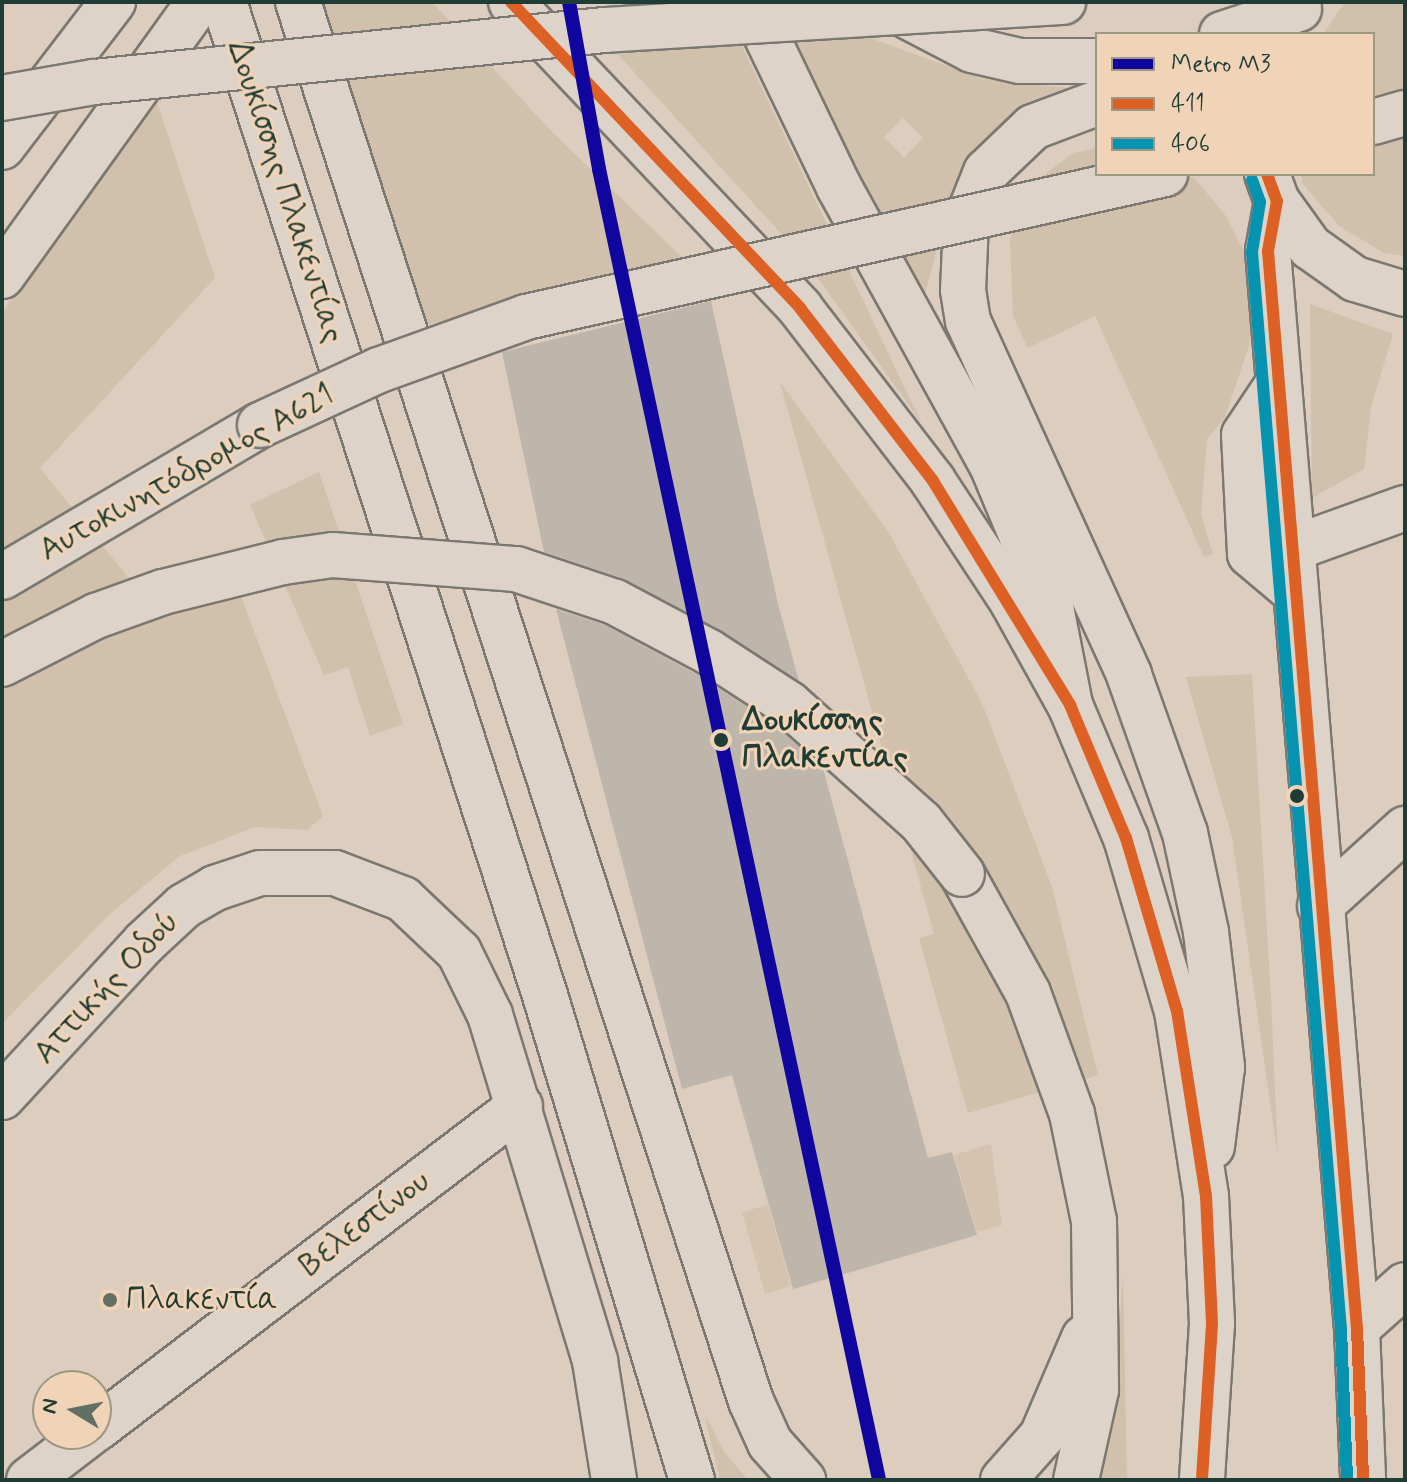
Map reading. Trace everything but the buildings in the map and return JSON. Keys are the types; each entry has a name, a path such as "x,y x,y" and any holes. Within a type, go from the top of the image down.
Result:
{"main road":[{"path":"2,147 113,2"},
{"path":"298,2 751,1401 770,1443 803,1480"},
{"path":"511,2 800,308 933,481 1012,601 1070,705 1126,838 1177,1011 1206,1196 1212,1324 1202,1480"},
{"path":"750,2 839,187 992,465 1051,607 1070,705"},
{"path":"882,2 972,50 1020,61 1095,61"},
{"path":"2,90 604,30 1063,2"},
{"path":"2,276 216,3"},
{"name":"Δουκίσσης Πλακεντίας","path":"216,3 544,992 692,1480"},
{"path":"1230,32 1295,15"},
{"path":"2,98 94,82"},
{"path":"1095,104 1033,127 986,172 966,222 963,290 968,321 1129,675 1185,833 1206,932 1222,1067 1206,1196"},
{"path":"1375,121 1405,113"},
{"name":"Αυτοκινητόδρομος Α621","path":"2,577 260,425 379,370 526,317 1156,176"},
{"path":"1272,188 1325,260 1355,279 1405,294"},
{"path":"1272,188 1268,251 1357,1328 1363,1480"},
{"path":"1292,570 1405,508"},
{"path":"2,664 96,616 163,592 333,555 516,569 615,602 789,704 921,822 999,935 1060,1078 1094,1221 1097,1285 1096,1390 1076,1480"},
{"path":"1320,906 1405,829"},
{"name":"Αττικής Οδού","path":"2,1097 144,943 184,906 215,888 260,873 335,873 403,899 434,923 476,979 520,1106"},
{"path":"520,1106 595,1361 614,1480"},
{"name":"Βελεστίνου","path":"112,1417 520,1106"},
{"path":"1003,1480 1042,1436 1066,1388 1097,1285"},
{"path":"1357,1328 1405,1285"},
{"path":"29,1480 68,1450"}],"shaded area":[{"path":"310,2 432,2 551,131 691,266 417,327"},
{"path":"625,2 721,2 921,422 805,260 585,18 603,22"},
{"path":"771,2 983,79 1089,90 944,223 919,316","holes":["903,118 923,138 904,158 884,137"]},
{"path":"1345,2 1405,2 1405,256 1384,253 1339,226 1302,183 1301,176 1375,176 1375,32 1324,32"},
{"path":"154,93 215,278 40,468 139,591 226,556 323,816 307,830 255,827 180,856 112,912 2,1024 2,313"},
{"path":"1095,148 1095,176 1193,177 1224,213 1245,253 1253,297 1250,343 1225,417 1207,439 1201,515 1213,554 1204,557 1095,316 1028,348 1013,316 1010,239 1022,205 1042,176 1073,153"},
{"path":"1310,304 1393,334 1371,407 1364,469 1312,498"},
{"path":"780,382 889,533 982,703 1052,887 1098,1075 968,1113 919,938 934,934"},
{"path":"319,472 403,724 370,736 348,667 324,675 250,505"},
{"path":"1252,674 1278,1158 1232,837 1186,677"},
{"path":"991,1144 1002,1225 977,1232 954,1155"},
{"path":"768,1205 791,1286 765,1294 742,1212"},
{"path":"1123,1272 1127,1480 1090,1480 1118,1349"},
{"path":"704,1413 725,1453 748,1480 720,1480"}],"metro line":[{"name":"Μ3","path":"569,2 599,169 879,1480"}],"transit line":[{"name":"411","path":"511,2 800,308 933,481 1070,705 1126,838 1177,1011 1206,1196 1212,1324 1202,1480"},
{"name":"411","path":"1268,176 1277,201 1268,251 1357,1328 1363,1480"},
{"name":"406","path":"1252,180 1260,202 1252,252 1341,1329 1347,1480"}],"place":[{"name":"Δουκίσσης Πλακεντίας","path":"721,740"},
{"name":"Πλακεντία","path":"110,1300"}]}
